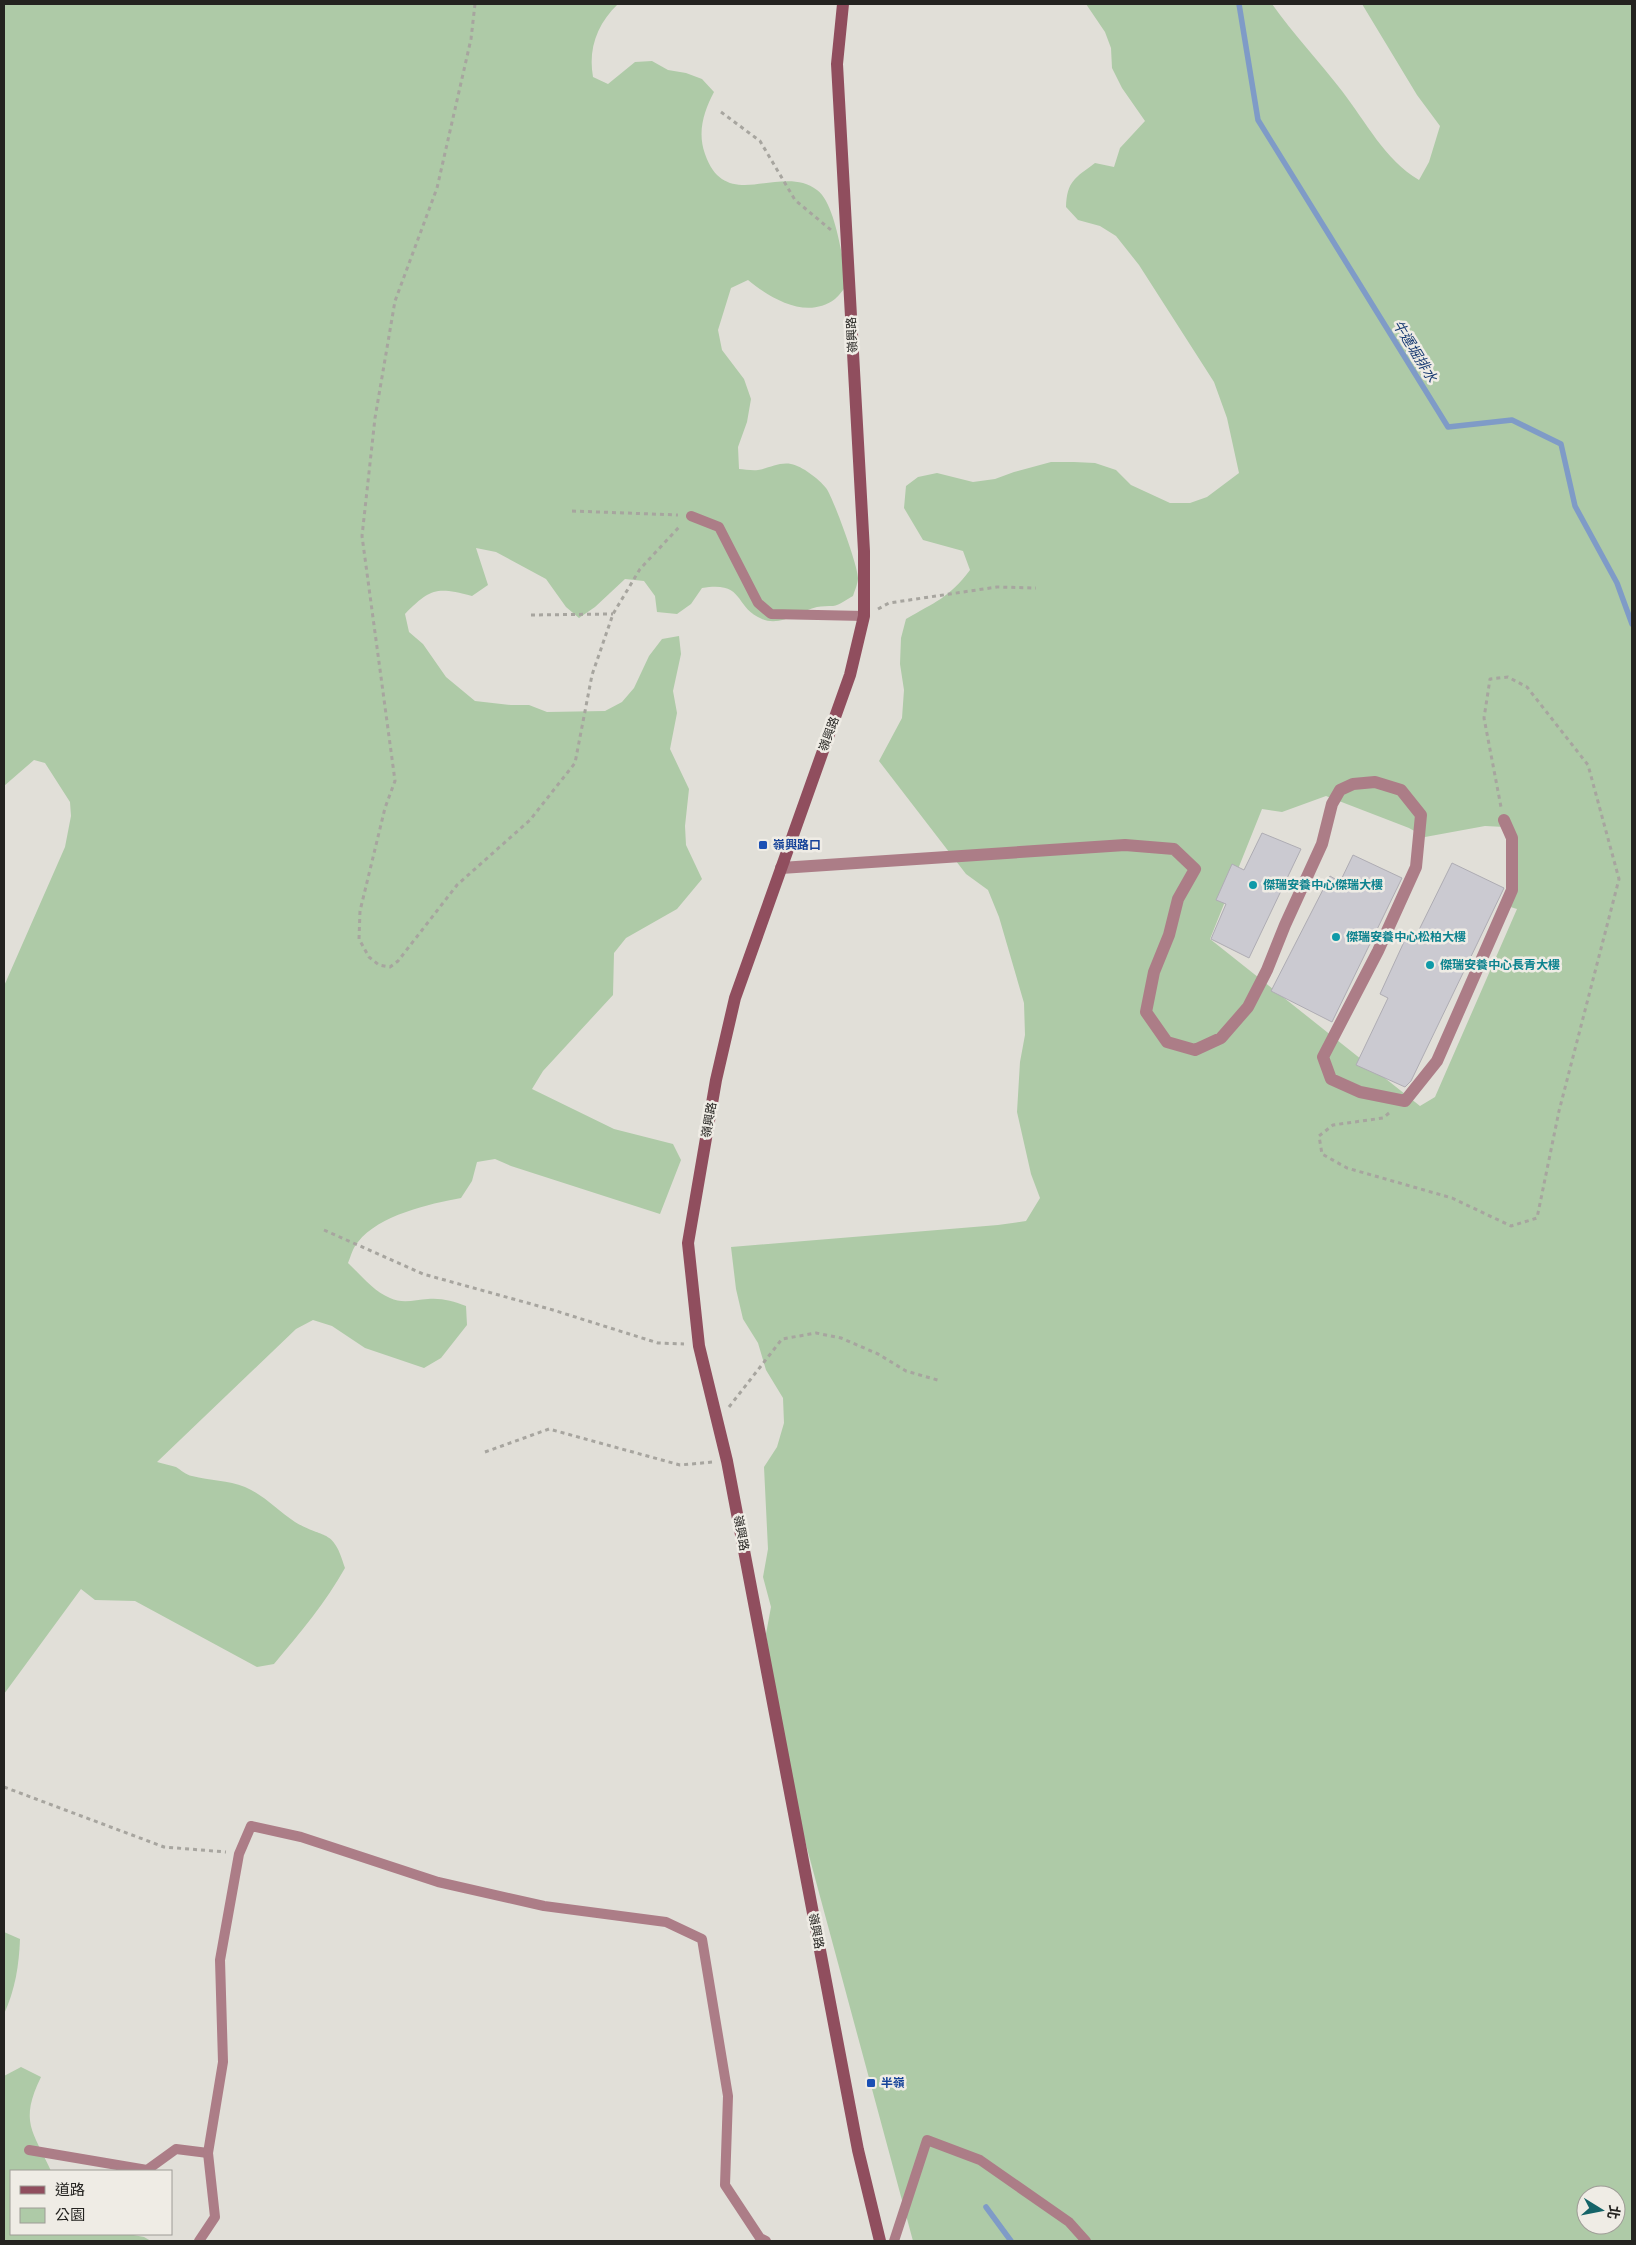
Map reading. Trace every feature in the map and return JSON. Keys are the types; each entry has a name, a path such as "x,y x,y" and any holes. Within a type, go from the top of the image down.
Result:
{"main road":[{"name":"嶺興路","path":"843,4 837,64 864,551 864,616 850,675 735,998 716,1080 688,1243 699,1346 727,1461 858,2150 880,2241"}],"street":[{"path":"781,868 1125,845 1174,849 1195,869 1178,899 1169,935 1154,972 1146,1012 1167,1042 1195,1050 1221,1038 1248,1006 1267,970 1285,925 1322,844 1332,804 1340,790 1362,782 1375,782 1401,790 1421,815 1416,867 1378,951 1324,1057 1331,1079 1360,1092 1405,1101 1437,1061 1512,890 1512,838 1504,820"}],"lane":[{"path":"691,516 719,528 758,603 771,614 864,616"},
{"path":"199,2241 214,2217 208,2153 223,2062 220,1960 239,1854 252,1826 301,1837 438,1882 544,1906 666,1922 702,1939 728,2096 725,2185 760,2238 766,2241"},
{"path":"894,2241 927,2140 980,2160 1069,2222 1086,2241"},
{"path":"29,2150 146,2170 176,2149 208,2153"}],"path":[{"path":"475,4 471,39 437,188 395,301 375,418 362,536 395,774 395,781 385,808 360,911 359,939 369,957 378,965 390,967 398,961 457,885 530,820 575,763 592,675 613,614 640,569 691,516"},
{"path":"721,112 760,142 795,200 847,244"},
{"path":"572,511 691,516"},
{"path":"864,616 889,603 997,587 1036,588"},
{"path":"531,615 613,614"},
{"path":"1405,1101 1384,1118 1333,1125 1319,1136 1322,1154 1346,1168 1452,1198 1511,1226 1537,1218 1559,1111 1619,879 1588,765 1527,687 1508,677 1490,679 1484,718 1504,820"},
{"path":"324,1230 423,1274 553,1310 658,1342 699,1346"},
{"path":"718,1421 782,1339 816,1333 841,1338 878,1354 906,1371 941,1381"},
{"path":"485,1452 549,1429 680,1465 727,1461"},
{"path":"4,1787 164,1847 239,1854"}],"green space":[{"path":"4,4 618,4 605,20 596,38 592,57 593,77 608,84 635,62 652,61 668,70 686,73 702,79 714,92 705,114 702,138 705,154 714,172 726,181 740,185 787,181 803,183 817,190 824,197 829,207 834,220 848,284 839,296 824,305 813,308 801,307 778,300 748,280 731,288 718,330 722,350 744,379 751,399 747,422 738,447 739,469 756,470 778,464 791,464 805,470 819,481 826,488 839,517 850,547 858,578 853,596 841,603 833,606 817,607 790,618 776,621 762,619 753,614 733,592 726,588 716,587 702,588 691,604 677,614 657,612 655,596 644,581 625,579 595,607 579,618 566,607 546,579 496,552 476,548 488,585 472,596 450,591 435,592 421,599 405,614 409,632 423,644 446,677 475,701 529,705 547,712 605,711 622,702 634,688 649,656 662,639 679,636 681,654 673,691 677,713 670,749 689,789 685,826 686,845 702,879 677,909 626,938 614,953 613,995 543,1071 532,1089 614,1129 673,1144 681,1160 660,1214 511,1166 495,1159 477,1162 472,1181 461,1198 420,1207 378,1225 356,1244 348,1263 373,1287 395,1300 438,1299 466,1306 467,1325 441,1358 424,1368 365,1348 332,1326 313,1320 296,1329 157,1462 176,1467 186,1474 245,1487 258,1494 295,1522 327,1536 336,1546 345,1568 321,1605 274,1664 257,1667 135,1601 95,1600 81,1589 4,1694 4,986 65,847 71,816 70,802 45,763 34,760 4,786"},
{"path":"1086,4 1272,4 1342,91 1386,151 1407,172 1419,180 1429,162 1440,126 1417,95 1362,4 1632,4 1632,2241 913,2241 784,1763 766,1634 771,1607 763,1577 768,1549 764,1467 777,1447 784,1423 783,1398 766,1370 758,1343 743,1319 736,1289 731,1247 998,1225 1026,1221 1040,1198 1031,1174 1017,1112 1020,1062 1025,1035 1024,1003 999,917 988,890 966,874 879,761 902,718 904,690 900,664 901,638 906,619 948,593 970,570 963,551 923,540 904,508 906,486 918,477 937,473 973,482 995,479 1051,462 1095,463 1116,470 1131,485 1170,503 1190,503 1207,497 1239,473 1227,418 1214,382 1139,265 1116,236 1100,226 1078,220 1066,207 1068,191 1073,181 1095,163 1114,167 1120,148 1145,121 1122,88 1112,68 1111,48 1105,32","holes":["1326,796 1409,828 1425,837 1485,826 1505,827 1512,846 1504,905 1517,909 1435,1097 1420,1106 1210,939 1262,809 1282,812"]},
{"path":"4,1932 20,1939 16,1978 4,2014"},
{"path":"21,2067 41,2077 34,2092 31,2105 31,2126 51,2170 10,2170 10,2235 133,2235 144,2237 151,2241 4,2241 4,2076"}],"building":[{"name":"傑瑞安養中心傑瑞大樓","path":"1262,833 1301,849 1249,958 1211,939 1226,904 1216,900 1232,864 1244,870"},
{"name":"傑瑞安養中心松柏大樓","path":"1353,855 1402,878 1332,1022 1271,991 1330,876 1340,882"},
{"name":"傑瑞安養中心長青大樓","path":"1452,863 1504,888 1411,1081 1405,1087 1356,1065 1388,998 1380,994 1409,931 1416,936"}],"waterway":[{"name":"牛運堀排水","path":"1239,4 1258,120 1448,427 1512,420 1561,444 1575,506 1617,583 1632,624"},
{"path":"986,2207 1011,2241"}],"place":[{"name":"嶺興路口","path":"763,845"},
{"name":"傑瑞安養中心傑瑞大樓","path":"1253,885"},
{"name":"傑瑞安養中心松柏大樓","path":"1336,937"},
{"name":"傑瑞安養中心長青大樓","path":"1430,965"},
{"name":"半嶺","path":"871,2083"}]}
